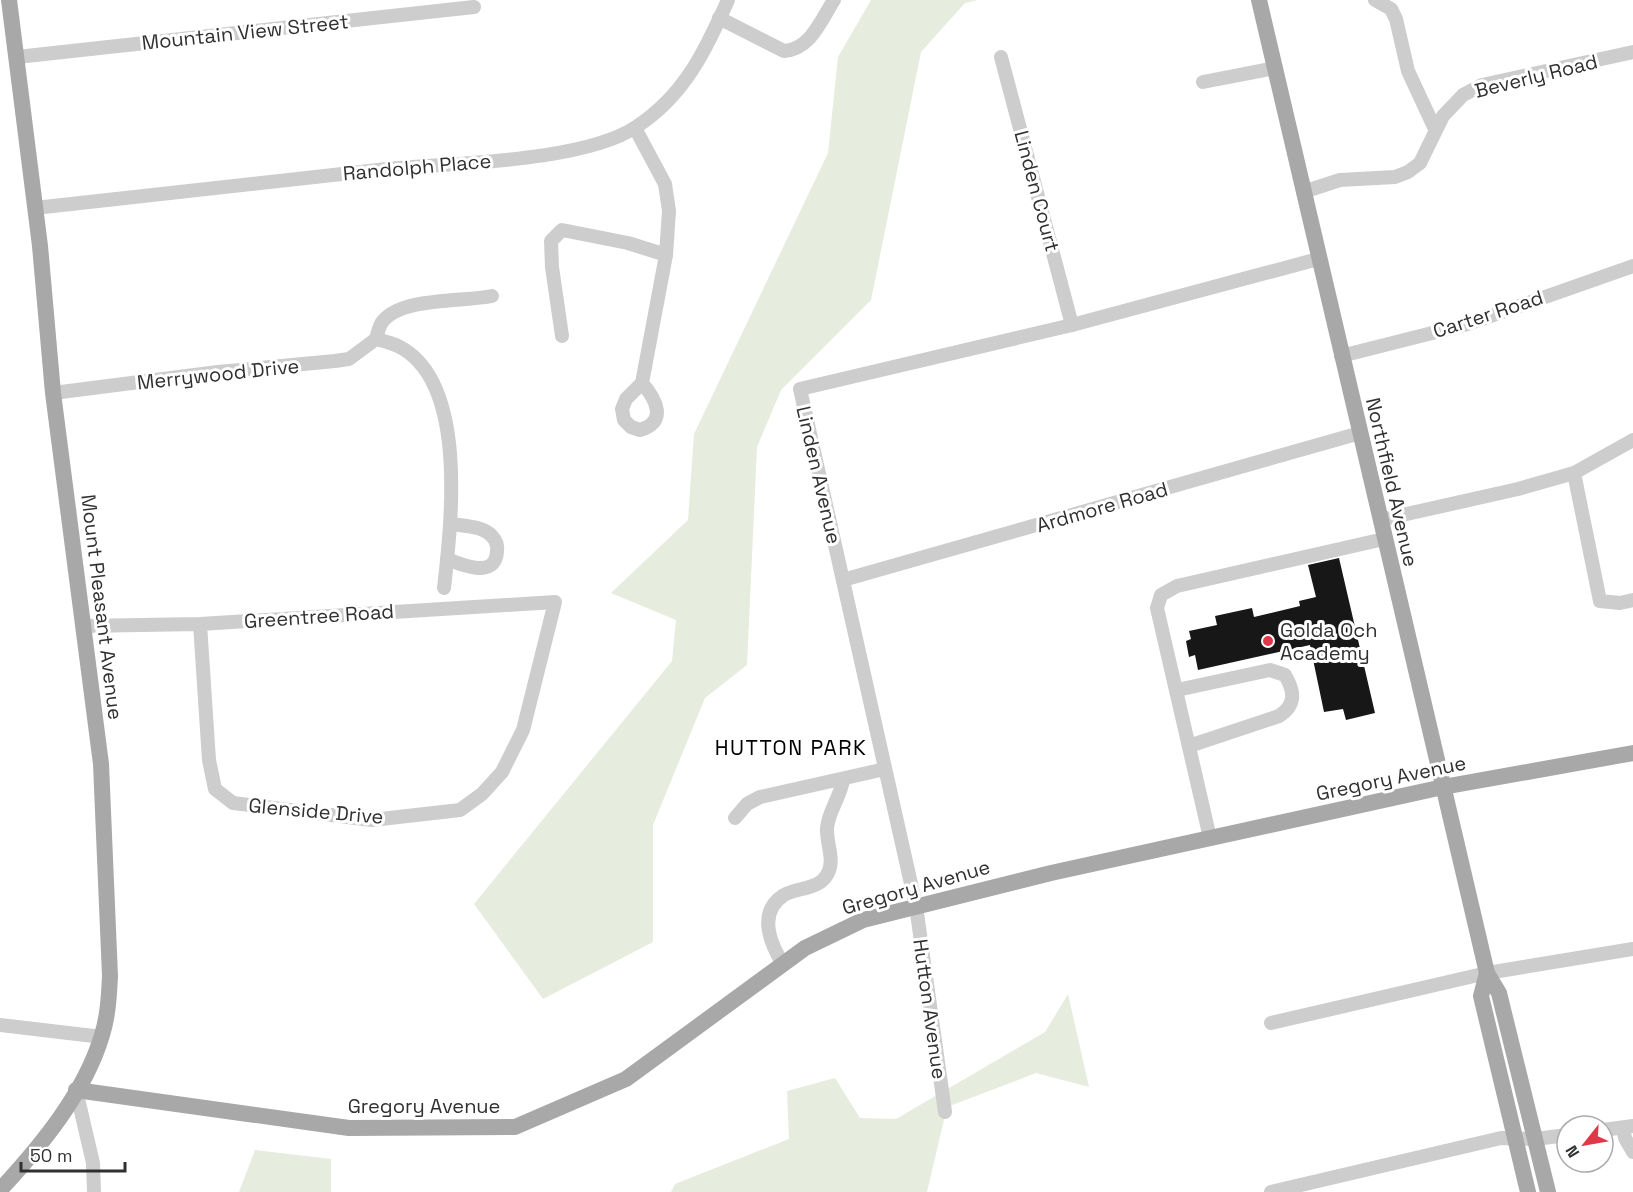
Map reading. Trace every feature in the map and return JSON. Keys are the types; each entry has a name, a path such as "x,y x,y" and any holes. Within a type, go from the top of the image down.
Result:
{"main road":[{"name":"Mount Pleasant Avenue","path":"0,1190 49,1135 76,1090 102,1037 108,1010 110,964 100,764 53,393 35,208 17,57 7,26 9,0"},
{"name":"Northfield Avenue","path":"1259,0 1486,973 1499,993 1548,1192"},
{"name":"Gregory Avenue","path":"76,1090 349,1128 515,1127 626,1079 805,948 862,920 1210,838 1443,787 1633,753"},
{"name":"Northfield Avenue","path":"1486,973 1481,996 1528,1192"}],"street":[{"name":"Randolph Place","path":"35,208 535,155 596,143 635,128 663,106 694,70 728,0"},
{"path":"719,18 784,51 793,50 807,42 834,0"},
{"path":"1375,0 1391,9 1396,19 1408,72 1435,129"},
{"name":"Mountain View Street","path":"17,57 474,7"},
{"name":"Beverly Road","path":"1303,192 1340,180 1395,177 1408,172 1420,163 1435,129 1454,103 1482,85 1633,52"},
{"name":"Linden Court","path":"1001,57 1072,325"},
{"path":"1203,82 1275,68"},
{"path":"635,128 665,184 669,211 666,255 642,384"},
{"path":"562,336 552,267 551,241 562,230 628,243 666,255"},
{"name":"Linden Avenue","path":"915,906 800,389 1072,325 1318,259"},
{"name":"Carter Road","path":"1341,356 1468,324 1633,266"},
{"name":"Merrywood Drive","path":"53,393 218,372 349,359 376,339 381,322 394,312 413,306 492,296"},
{"path":"376,339 400,347 420,365 435,387 449,432 451,524 444,588"},
{"name":"Ardmore Road","path":"843,580 1360,434"},
{"path":"1380,519 1518,489 1574,473 1633,440"},
{"path":"1574,473 1600,601 1620,603 1633,600"},
{"path":"447,560 473,569 484,568 492,564 497,556 497,545 493,537 472,527 451,524"},
{"path":"1210,838 1157,608 1161,595 1177,586 1384,539"},
{"name":"Greentree Road","path":"83,626 200,624 555,602"},
{"name":"Glenside Drive","path":"200,624 209,760 215,789 233,804 372,820 460,810 482,794 501,772 523,730 555,602"},
{"path":"1176,690 1270,670 1285,675 1292,687 1293,699 1289,710 1279,716 1189,746"},
{"path":"735,818 747,804 760,797 885,769"},
{"path":"783,964 774,949 768,917 772,907 784,895 816,885 828,875 831,864 827,829 830,812 841,796 843,780"},
{"name":"Hutton Avenue","path":"915,906 945,1112"},
{"path":"1271,1023 1486,973 1633,948"},
{"path":"0,1025 102,1037"},
{"path":"76,1090 93,1163 94,1192"},
{"path":"1628,1127 1625,1138 1633,1152"},
{"path":"1271,1192 1501,1138 1535,1139 1555,1136"}],"shaded area":[{"path":"871,0 978,0 965,3 921,52 871,300 781,390 757,447 747,665 705,698 653,825 653,942 543,999 474,904 672,661 676,620 611,593 688,520 694,434 828,153 838,57"},
{"path":"1068,994 1089,1087 1036,1073 947,1107 927,1192 671,1192 675,1184 789,1139 787,1091 835,1078 860,1118 896,1119 1045,1032"},
{"path":"255,1150 331,1159 331,1192 239,1192"}],"building":[{"name":"Golda Och Academy","path":"1339,558 1375,713 1346,720 1343,709 1324,712 1310,645 1198,670 1195,655 1189,657 1186,641 1191,639 1189,631 1217,625 1215,616 1252,608 1254,617 1300,606 1299,601 1316,597 1308,565"}],"place":[{"name":"Golda Och Academy","path":"1268,641"}],"district":[{"name":"HUTTON PARK","path":"791,748"}]}
